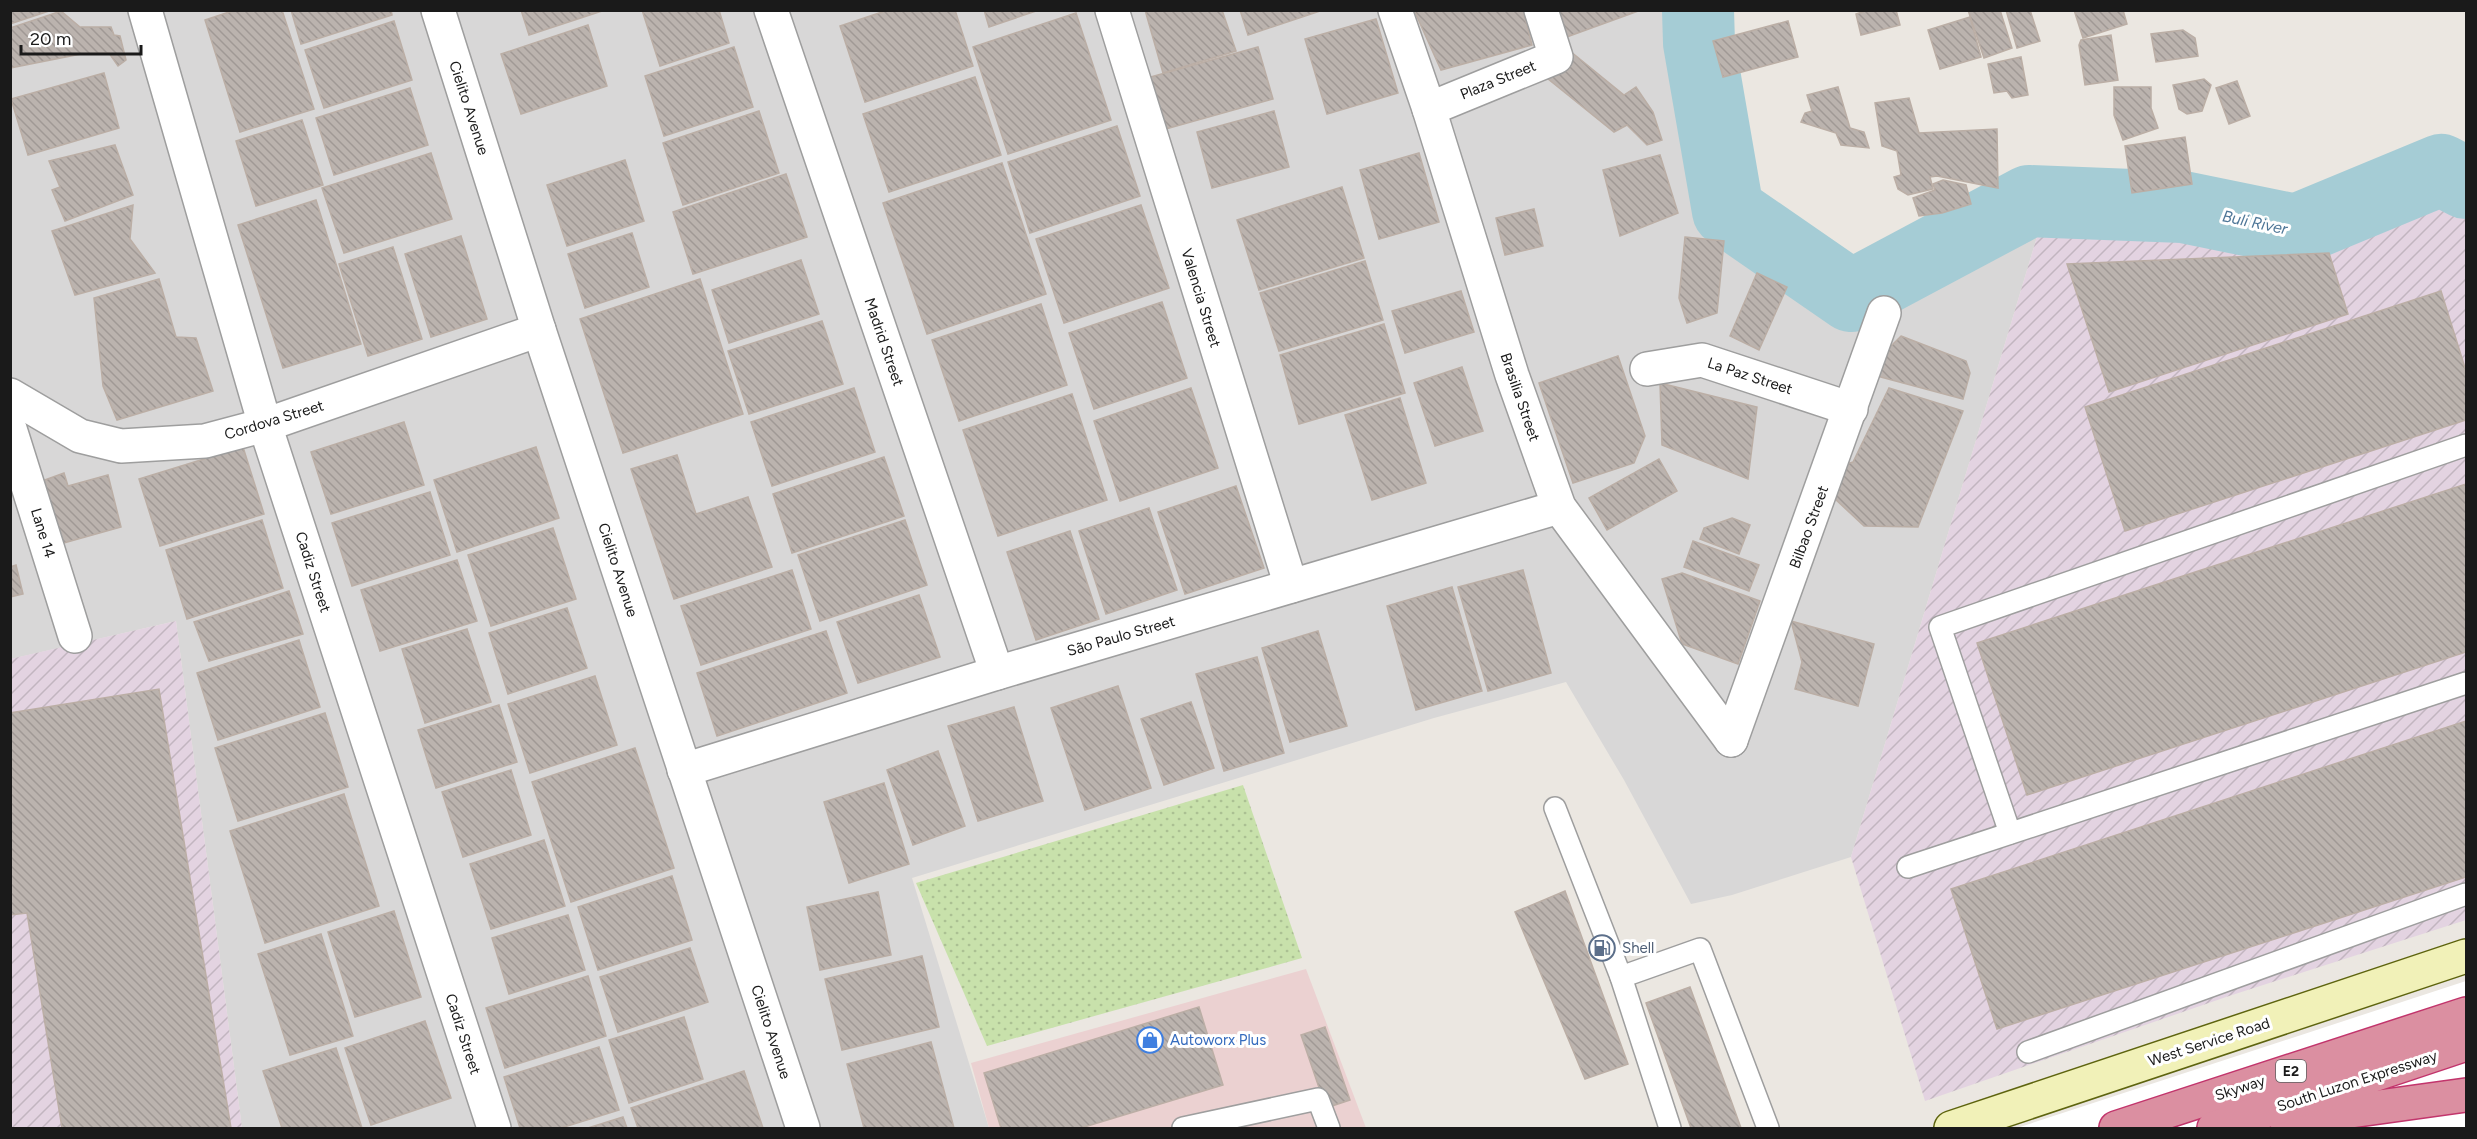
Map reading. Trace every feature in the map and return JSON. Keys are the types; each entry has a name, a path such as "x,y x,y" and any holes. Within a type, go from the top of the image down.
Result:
{"highway":[{"name":"Skyway","path":"2116,1128 2466,1014"},
{"name":"South Luzon Expressway","path":"2214,1128 2466,1044"},
{"path":"2247,1128 2259,1124 2466,1095"}],"main road":[{"name":"West Service Road","path":"1951,1128 2466,956"}],"street":[{"name":"Cadiz Street","path":"145,10 265,425 494,1128"},
{"name":"Cielito Avenue","path":"438,10 539,330 803,1128"},
{"name":"Madrid Street","path":"771,10 997,673"},
{"name":"Valencia Street","path":"1112,10 1291,586"},
{"name":"Brasilia Street","path":"1395,10 1429,109 1512,375 1559,507 1731,740"},
{"name":"Plaza Street","path":"1429,109 1556,57 1541,10"},
{"name":"Bilbao Street","path":"1731,740 1884,313"},
{"name":"Cordova Street","path":"10,395 80,436 122,446 205,441 265,425 539,330"},
{"name":"La Paz Street","path":"1647,369 1702,360 1851,409"},
{"name":"Lane 14","path":"10,429 75,636"},
{"name":"São Paulo Street","path":"684,770 997,673 1559,507"}],"lane":[{"path":"2010,833 1940,627 2466,445"},
{"path":"1908,867 2466,683"},
{"path":"1555,808 1621,977 1670,1128"},
{"path":"2028,1052 2466,894"},
{"path":"1621,977 1700,949 1768,1128"},
{"path":"1183,1128 1212,1126 1318,1099 1329,1128"}],"shaded area":[{"path":"10,11 1668,11 1724,245 1855,309 2042,220 1851,857 1732,895 1691,904 1624,780 1566,682 1434,718 912,878 989,1128 242,1128 176,621 11,659"},
{"path":"2446,201 2466,213 2466,920 2229,996 1925,1101 1851,857 2042,220 2122,221 2251,256 2314,256"},
{"path":"176,621 242,1128 11,1128 10,659"},
{"path":"1306,969 1366,1128 989,1128 971,1063"}],"green space":[{"path":"1243,785 1302,958 987,1046 916,883"}],"pier":[{"path":"2466,981 2466,1128 2017,1128"}],"building":[{"path":"10,10 52,10 10,24"},
{"path":"235,10 282,10 314,109 240,132 205,20"},
{"path":"291,10 391,10 392,15 301,44"},
{"path":"521,10 605,10 529,35"},
{"path":"642,10 719,10 729,43 660,66"},
{"path":"888,10 955,10 973,66 865,102 840,26"},
{"path":"984,10 1039,10 989,27"},
{"path":"1145,10 1222,10 1236,51 1163,73"},
{"path":"1240,10 1323,10 1248,35"},
{"path":"1414,10 1523,10 1532,45 1441,70"},
{"path":"1555,10 1641,10 1564,38"},
{"path":"1868,10 1896,10 1900,25 1861,35 1856,14"},
{"path":"1968,10 2000,10 2012,48 1984,58"},
{"path":"2006,10 2030,10 2040,41 2017,48"},
{"path":"2074,10 2123,10 2127,24 2083,38"},
{"path":"61,11 80,27 111,27 114,35 120,36 126,60 118,66 109,53 81,54 10,68 10,28"},
{"path":"1076,13 1111,120 1008,154 973,47"},
{"path":"1970,17 1981,57 1940,69 1928,30"},
{"path":"1376,19 1398,93 1327,114 1305,39"},
{"path":"394,21 412,80 324,108 305,50"},
{"path":"1788,21 1798,57 1723,77 1713,41"},
{"path":"588,25 607,86 521,114 501,54"},
{"path":"2183,30 2195,38 2198,56 2156,62 2151,34"},
{"path":"2111,35 2118,80 2085,85 2079,45 2081,40"},
{"path":"734,47 753,107 664,136 645,76"},
{"path":"1258,47 1273,99 1162,130 1147,78"},
{"path":"1570,51 1624,95 1636,87 1653,112 1662,140 1647,145 1627,125 1614,132 1548,79"},
{"path":"2021,57 2028,95 2012,98 2007,91 1994,93 1988,64"},
{"path":"104,73 119,128 28,155 11,99"},
{"path":"975,77 1001,155 889,192 863,114"},
{"path":"2204,79 2211,85 2202,111 2187,114 2179,109 2173,85"},
{"path":"2237,81 2250,116 2229,124 2216,88"},
{"path":"1838,87 1850,128 1864,132 1869,148 1841,145 1836,133 1801,122 1805,113 1812,111 1807,95"},
{"path":"2114,87 2151,87 2151,108 2158,128 2123,140 2114,115"},
{"path":"410,88 428,145 334,175 316,118"},
{"path":"1909,98 1919,133 1997,129 1998,188 1937,176 1930,177 1933,189 1908,195 1898,189 1894,177 1901,175 1897,151 1882,146 1875,103"},
{"path":"759,111 779,173 683,205 663,143"},
{"path":"1274,111 1289,167 1212,188 1197,132"},
{"path":"302,120 323,185 256,206 236,141"},
{"path":"1117,126 1140,196 1030,233 1008,162"},
{"path":"2185,137 2192,184 2132,193 2125,146"},
{"path":"115,145 133,195 65,221 52,190 60,187 49,161"},
{"path":"431,153 452,219 344,253 322,188"},
{"path":"1419,153 1439,222 1379,239 1360,170"},
{"path":"1660,155 1678,213 1620,236 1603,170"},
{"path":"625,160 644,221 567,246 547,185"},
{"path":"1002,163 1046,294 927,334 883,203"},
{"path":"786,174 807,237 693,274 673,212"},
{"path":"1943,180 1966,185 1971,204 1942,213 1919,216 1913,198 1935,190 1933,184"},
{"path":"1342,187 1364,258 1259,290 1237,220"},
{"path":"316,200 361,344 283,368 238,225"},
{"path":"133,205 130,239 155,273 75,295 52,231"},
{"path":"1141,205 1169,288 1064,323 1036,239"},
{"path":"1534,209 1543,246 1505,255 1496,218"},
{"path":"632,233 649,287 585,308 568,254"},
{"path":"461,236 487,319 431,337 405,254"},
{"path":"1685,237 1724,241 1717,313 1687,323 1679,298"},
{"path":"393,247 422,339 368,356 339,264"},
{"path":"2329,253 2348,314 2109,392 2067,264"},
{"path":"801,260 819,314 729,343 712,290"},
{"path":"1365,261 1383,320 1279,351 1260,293"},
{"path":"1757,273 1787,287 1759,350 1730,336"},
{"path":"159,279 176,337 196,338 213,391 117,420 103,386 94,298"},
{"path":"700,279 743,414 623,453 580,319"},
{"path":"1461,291 1474,332 1405,353 1392,311"},
{"path":"2441,291 2466,371 2466,420 2125,531 2085,407"},
{"path":"1162,302 1187,378 1094,409 1069,333"},
{"path":"1041,304 1067,385 959,421 932,340"},
{"path":"822,321 843,384 749,414 728,351"},
{"path":"1384,324 1405,393 1299,424 1280,355"},
{"path":"1901,336 1966,361 1970,373 1963,399 1873,375 1877,360"},
{"path":"1618,356 1645,436 1634,463 1573,483 1539,383"},
{"path":"1462,367 1483,431 1435,446 1414,383"},
{"path":"1660,383 1757,407 1748,479 1662,445"},
{"path":"854,388 875,452 772,486 751,422"},
{"path":"1191,388 1218,468 1120,501 1094,421"},
{"path":"1889,388 1963,411 1918,527 1864,526 1834,498 1846,464 1853,462"},
{"path":"1072,394 1107,500 998,536 963,430"},
{"path":"1400,398 1426,483 1372,500 1345,415"},
{"path":"404,422 424,485 331,514 311,452"},
{"path":"243,447 264,514 160,546 139,479"},
{"path":"536,447 559,518 457,552 434,480"},
{"path":"677,455 696,514 748,497 772,567 674,599 631,469"},
{"path":"884,457 904,516 792,553 773,494"},
{"path":"1659,459 1677,491 1607,530 1589,498"},
{"path":"64,473 68,486 108,475 121,527 60,544 42,481"},
{"path":"2466,484 2466,652 2027,795 1977,643"},
{"path":"1236,486 1264,568 1185,594 1158,512"},
{"path":"430,492 450,555 352,586 332,523"},
{"path":"1149,508 1177,590 1106,614 1079,531"},
{"path":"1732,518 1750,525 1739,554 1700,539 1704,528"},
{"path":"262,520 283,588 187,619 166,550"},
{"path":"905,520 927,585 820,621 798,555"},
{"path":"553,528 576,599 491,626 468,555"},
{"path":"1070,531 1099,619 1036,640 1007,552"},
{"path":"1693,541 1759,565 1749,591 1684,567"},
{"path":"457,560 477,621 380,651 361,590"},
{"path":"16,565 23,594 10,597 10,567"},
{"path":"792,570 811,629 701,665 681,606"},
{"path":"1523,570 1551,673 1488,691 1458,587"},
{"path":"1682,573 1760,601 1738,664 1682,644 1662,579"},
{"path":"1452,587 1482,691 1416,710 1387,606"},
{"path":"289,591 303,634 209,661 194,622"},
{"path":"919,595 940,657 858,683 837,622"},
{"path":"567,608 587,668 508,694 489,633"},
{"path":"1791,621 1874,644 1858,706 1795,689 1802,662"},
{"path":"467,629 491,702 425,723 402,649"},
{"path":"826,631 847,693 717,736 697,673"},
{"path":"1318,631 1347,726 1290,742 1262,648"},
{"path":"299,640 320,707 218,740 197,673"},
{"path":"1257,657 1284,753 1224,771 1196,674"},
{"path":"595,676 617,745 530,773 508,704"},
{"path":"1118,686 1151,788 1085,810 1051,708"},
{"path":"159,689 231,1128 62,1128 27,913 10,915 10,713"},
{"path":"1191,702 1214,768 1164,785 1141,719"},
{"path":"499,705 517,762 436,788 418,730"},
{"path":"1014,707 1043,801 978,821 948,726"},
{"path":"325,713 348,787 238,821 215,748"},
{"path":"2466,721 2466,877 1997,1029 1951,889"},
{"path":"635,748 674,868 571,902 532,782"},
{"path":"938,751 965,826 913,845 887,770"},
{"path":"511,770 531,835 463,857 442,792"},
{"path":"884,783 909,864 849,883 824,802"},
{"path":"344,794 379,906 265,943 230,831"},
{"path":"544,840 565,906 491,929 470,864"},
{"path":"672,876 692,940 598,970 578,907"},
{"path":"1565,891 1628,1064 1585,1079 1515,912"},
{"path":"878,892 891,955 820,970 807,907"},
{"path":"394,911 421,997 355,1017 328,932"},
{"path":"568,915 585,970 509,994 492,938"},
{"path":"321,934 353,1036 290,1055 258,954"},
{"path":"690,948 708,1002 618,1032 600,977"},
{"path":"922,956 939,1027 842,1050 825,979"},
{"path":"588,976 606,1036 505,1068 486,1008"},
{"path":"1690,987 1741,1128 1691,1128 1646,1003"},
{"name":"Autoworx Plus","path":"1199,1007 1223,1085 1081,1128 1001,1128 984,1073"},
{"path":"684,1017 703,1079 629,1103 609,1040"},
{"path":"425,1021 451,1098 371,1125 345,1048"},
{"path":"1325,1027 1350,1100 1326,1108 1301,1035"},
{"path":"931,1042 954,1128 864,1128 847,1064"},
{"path":"599,1047 619,1110 561,1128 520,1128 504,1077"},
{"path":"336,1048 362,1128 282,1128 263,1071"},
{"path":"744,1071 763,1128 638,1128 631,1108"},
{"path":"623,1117 627,1128 588,1128"}],"waterway":[{"name":"Buli River","path":"1698,10 1699,43 1728,211 1851,296 2029,201 2183,207 2296,230 2441,170 2466,183"}],"place":[{"name":"Shell","path":"1602,948"},
{"name":"Autoworx Plus","path":"1150,1040"}]}
